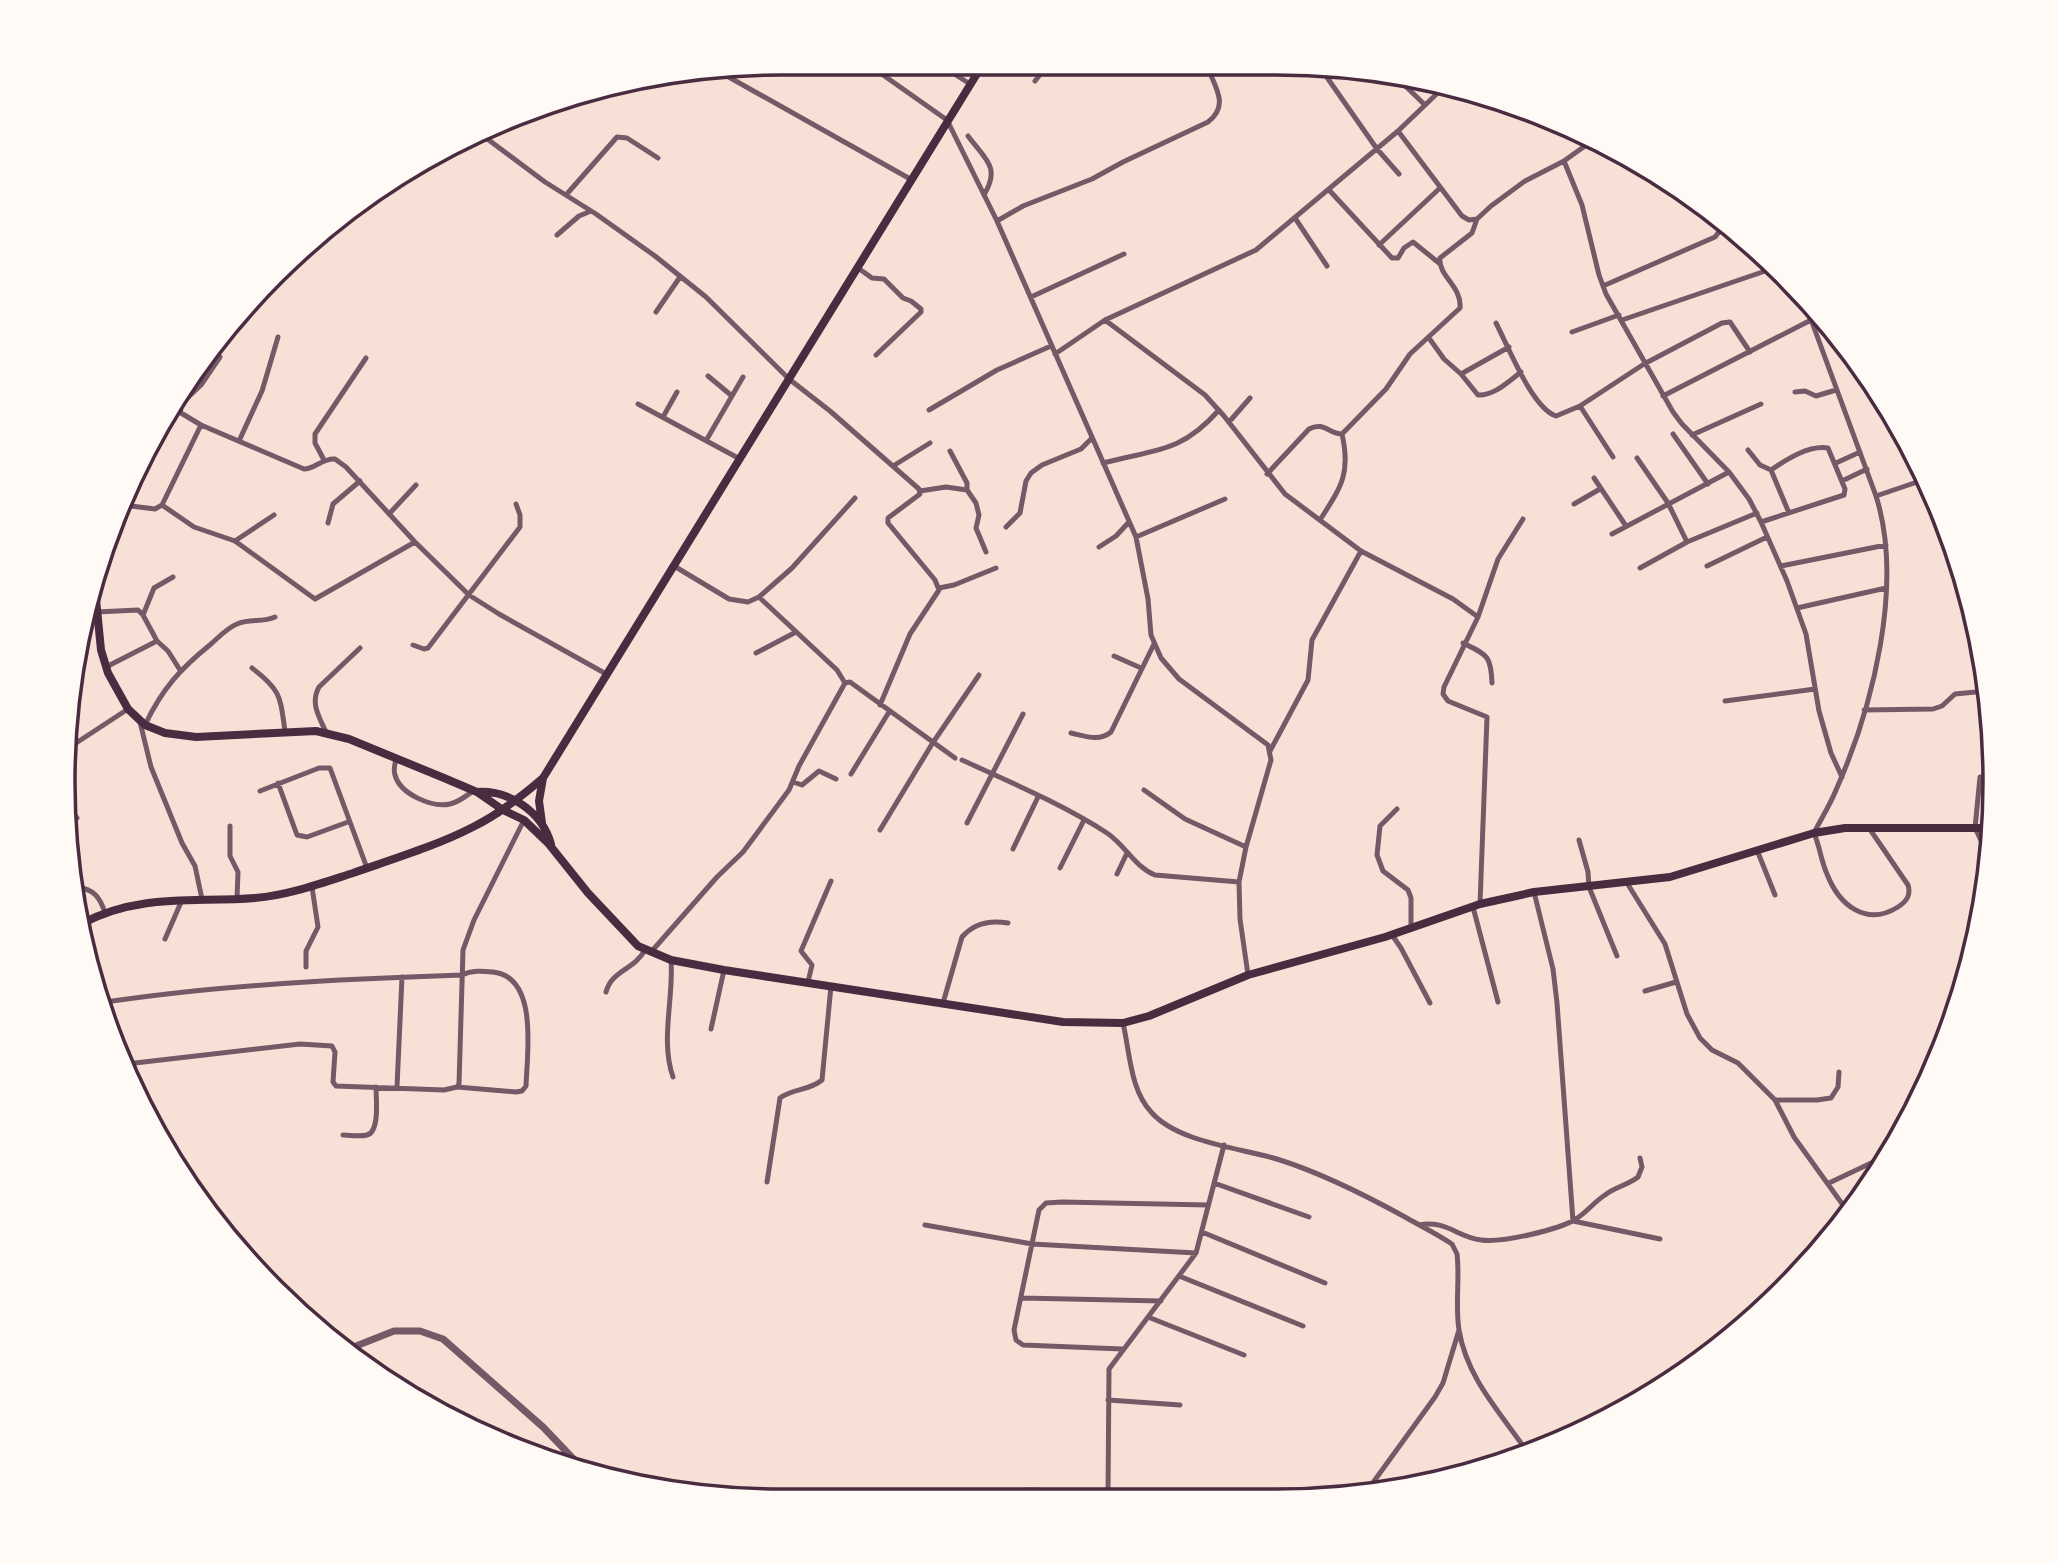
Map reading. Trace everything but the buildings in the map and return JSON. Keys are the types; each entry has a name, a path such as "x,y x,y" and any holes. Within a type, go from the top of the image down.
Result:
{"main road":[{"path":"89,920 127,906 182,900 269,896 312,887 455,836 503,810 543,778 976,75"},
{"path":"97,612 101,650 106,667 128,709 142,723 165,733 196,737 307,730 326,733 349,739 475,791 524,820 548,842 629,938 648,951 671,960 724,970 1063,1022 1124,1023 1149,1016 1248,975 1392,935 1477,906 1534,892 1627,883 1695,871 1814,833 1869,828 1981,828"},
{"path":"542,823 539,801 543,778"},
{"path":"475,791 516,800 542,823 553,851"}],"street":[{"path":"883,75 947,120 997,221 1136,537 1154,643 1171,671 1264,740 1270,751 1271,760 1246,847 1239,882 1240,919 1248,975"},
{"path":"956,75 970,84"},
{"path":"1035,81 1040,75"},
{"path":"997,221 1023,206 1092,179 1208,122 1219,112 1221,104 1210,75"},
{"path":"1327,77 1377,149 1399,174"},
{"path":"728,78 912,180"},
{"path":"1407,88 1425,105"},
{"path":"1055,354 1105,320 1256,250 1398,131 1437,94"},
{"path":"1398,131 1464,218 1477,219"},
{"path":"968,136 992,172 992,181 984,195"},
{"path":"566,195 617,137 627,138 658,158"},
{"path":"488,140 624,233 680,276 739,328 789,379 830,411 920,491"},
{"path":"1439,263 1441,257 1472,233 1477,219 1514,188 1564,161 1585,146"},
{"path":"1564,161 1582,205 1603,286 1644,363 1663,397 1692,435 1729,472 1757,513 1781,566 1810,649 1823,730 1842,778"},
{"path":"1379,245 1440,188"},
{"path":"1267,474 1309,429 1316,425 1342,434 1381,396 1410,354 1460,306 1457,291 1439,263 1413,242 1394,259 1329,190"},
{"path":"557,236 579,216 591,211"},
{"path":"1295,218 1327,265"},
{"path":"1603,286 1715,237 1719,232"},
{"path":"1031,297 1124,254"},
{"path":"858,268 872,278 884,279 902,298 911,300 921,309 921,313 876,355"},
{"path":"1572,332 1764,271"},
{"path":"656,312 680,276"},
{"path":"1105,320 1187,381 1219,410 1285,494 1361,551 1453,599 1478,617"},
{"path":"1663,397 1811,320"},
{"path":"1812,321 1876,495 1886,545 1886,589 1881,644 1864,710 1842,778 1814,833 1827,876 1834,888 1859,912 1875,916 1898,907 1909,897 1910,889 1869,828"},
{"path":"1496,323 1540,403 1553,415 1562,415 1580,406 1644,363 1726,322 1734,326 1750,352"},
{"path":"239,441 262,391 278,337"},
{"path":"1429,338 1444,359 1478,395 1484,395 1521,372"},
{"path":"929,410 997,370 1051,346"},
{"path":"1461,374 1509,347"},
{"path":"193,391 208,377 220,357"},
{"path":"324,460 315,443 315,434 366,358"},
{"path":"708,376 732,396"},
{"path":"706,439 743,377"},
{"path":"1795,393 1805,391 1821,396 1836,390"},
{"path":"663,417 677,392"},
{"path":"1228,422 1250,398"},
{"path":"638,404 740,459"},
{"path":"1692,435 1761,404"},
{"path":"1580,406 1613,457"},
{"path":"1103,463 1176,446 1219,410"},
{"path":"181,411 201,425 304,469 311,469 324,460 335,459 342,463 415,542 469,595 608,675"},
{"path":"132,506 155,509 162,505 177,469 201,425"},
{"path":"1320,520 1340,488 1347,461 1342,434"},
{"path":"1673,434 1708,484"},
{"path":"1006,527 1020,513 1026,481 1031,473 1042,465 1081,449 1092,438"},
{"path":"893,466 930,443"},
{"path":"1761,522 1843,496 1846,489 1828,448 1820,447 1794,456 1771,470"},
{"path":"1748,450 1760,465 1771,470 1789,513"},
{"path":"950,451 967,483 967,490 976,503 979,515 976,528 986,552"},
{"path":"1836,463 1860,452"},
{"path":"1637,458 1668,503 1688,542"},
{"path":"1842,481 1867,469"},
{"path":"1612,534 1729,472"},
{"path":"1594,478 1626,526"},
{"path":"328,523 333,504 360,481"},
{"path":"1876,495 1916,482"},
{"path":"389,514 416,485"},
{"path":"920,491 947,487 967,490"},
{"path":"1574,504 1600,489"},
{"path":"920,491 920,494 888,518 888,523 939,588"},
{"path":"674,566 735,601 748,601 759,597 792,568 855,498"},
{"path":"1136,537 1225,499"},
{"path":"413,645 428,648 520,527 520,512 516,504"},
{"path":"162,505 194,527 234,541 315,599 415,542"},
{"path":"1640,568 1688,542 1757,513"},
{"path":"234,541 274,515"},
{"path":"1498,1002 1477,906 1487,717 1448,701 1443,694 1463,643 1472,632 1498,559 1523,519"},
{"path":"1100,548 1129,522"},
{"path":"1707,566 1767,537"},
{"path":"1781,566 1886,545"},
{"path":"1270,751 1308,680 1312,640 1361,551"},
{"path":"880,705 910,634 939,588 954,585 996,568"},
{"path":"144,615 154,588 173,577"},
{"path":"1797,608 1886,589"},
{"path":"759,597 837,670 845,684"},
{"path":"97,612 135,609 144,615 157,642 168,651 180,670"},
{"path":"202,899 195,866 182,843 151,768 142,723 180,670 235,624 265,621 275,617"},
{"path":"756,653 796,632"},
{"path":"106,667 157,642"},
{"path":"1071,733 1094,738 1108,735 1154,643"},
{"path":"1463,643 1489,659 1492,683"},
{"path":"326,733 315,708 316,694 319,687 360,648"},
{"path":"1114,656 1141,668"},
{"path":"252,668 276,689 285,731"},
{"path":"880,830 932,744 979,674"},
{"path":"606,992 613,978 640,960 743,852 793,782 799,765 845,684 850,682 954,758"},
{"path":"1726,701 1815,689"},
{"path":"1864,710 1933,709 1942,706 1955,694 1977,692"},
{"path":"77,743 128,709"},
{"path":"851,774 889,712"},
{"path":"967,823 1023,714"},
{"path":"396,759 394,775 398,782 420,799 435,804 452,804 475,791"},
{"path":"962,760 1109,835 1145,871 1155,875 1239,882"},
{"path":"260,791 319,768 330,768 367,868"},
{"path":"793,782 802,785 819,771 836,779"},
{"path":"1980,839 1975,828 1979,779 1983,778"},
{"path":"278,783 297,835 307,837 348,822"},
{"path":"1144,790 1185,819 1246,847"},
{"path":"1013,849 1038,797"},
{"path":"1398,809 1380,826 1377,855 1383,871 1408,890 1411,898 1411,928"},
{"path":"457,1087 463,950 467,936 524,820"},
{"path":"1060,868 1084,820"},
{"path":"230,826 230,856 238,872 237,898"},
{"path":"1579,840 1588,872 1589,887 1616,956"},
{"path":"1757,850 1775,895"},
{"path":"1117,874 1127,853"},
{"path":"808,982 812,965 802,951 831,881"},
{"path":"1627,883 1665,944 1695,1031 1706,1046 1738,1063 1775,1100 1794,1137 1843,1204"},
{"path":"306,967 306,951 318,927 312,887"},
{"path":"84,889 96,893 105,913"},
{"path":"1534,892 1558,1003 1573,1221"},
{"path":"165,939 182,900"},
{"path":"943,1003 962,937 967,931 991,921 1008,923"},
{"path":"1392,935 1430,1003"},
{"path":"671,960 673,977 667,1052 673,1077"},
{"path":"711,1030 724,970"},
{"path":"111,1001 163,994 461,975 470,971 483,971 502,973 513,979 522,999 528,1033 526,1086 522,1091 334,1085 335,1052 332,1046 327,1045 288,1045 134,1063"},
{"path":"397,1087 402,977"},
{"path":"1645,991 1676,982"},
{"path":"767,1182 780,1098 791,1091 809,1089 822,1080 831,985"},
{"path":"1124,1023 1133,1076 1145,1106 1159,1121 1181,1133 1280,1160 1322,1176 1419,1225 1446,1240 1455,1249 1459,1330 1473,1373 1483,1392 1522,1444"},
{"path":"1775,1100 1831,1098 1838,1087 1839,1072"},
{"path":"343,1135 372,1133 375,1125 376,1087"},
{"path":"1108,1489 1109,1368 1196,1253 1224,1145"},
{"path":"1419,1225 1440,1224 1481,1240 1547,1231 1573,1221 1605,1194 1638,1177 1642,1167 1640,1158"},
{"path":"1829,1183 1871,1163"},
{"path":"1214,1183 1309,1217"},
{"path":"1122,1349 1023,1345 1016,1340 1014,1330 1039,1210 1046,1203 1209,1205"},
{"path":"1573,1221 1660,1239"},
{"path":"925,1225 1032,1244 1196,1253"},
{"path":"1202,1232 1325,1283"},
{"path":"1179,1276 1303,1326"},
{"path":"1022,1298 1161,1301"},
{"path":"1148,1317 1244,1355"},
{"path":"1373,1482 1443,1383 1459,1330"},
{"path":"356,1346 394,1331 420,1331 443,1339 543,1427 571,1456"},
{"path":"1108,1400 1180,1405"}]}
